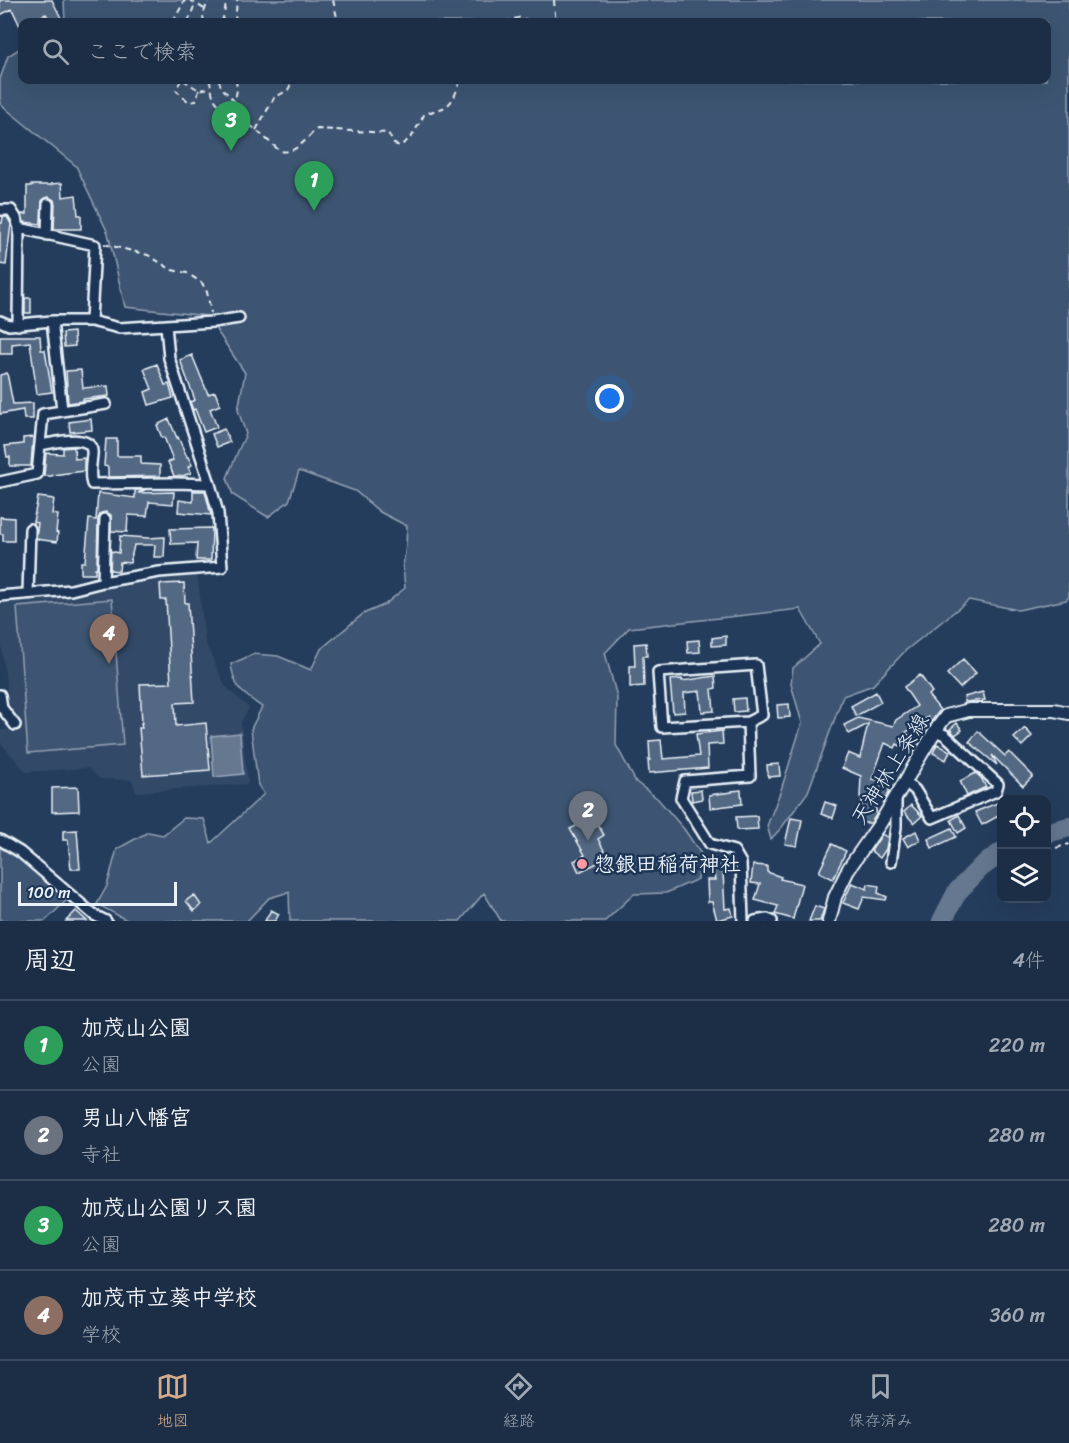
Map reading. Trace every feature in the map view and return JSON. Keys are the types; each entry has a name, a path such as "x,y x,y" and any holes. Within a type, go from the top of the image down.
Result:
{"main road":[{"name":"天神林上条線","path":"829,921 835,897 849,868 881,822 946,716 969,710 1054,710 1069,713"}],"street":[{"path":"47,235 48,204"},
{"path":"0,210 11,210 19,228 18,325"},
{"path":"19,228 95,245 91,321"},
{"path":"0,321 9,325 52,321 91,321 119,328 213,322 239,318"},
{"path":"52,321 62,410"},
{"path":"0,596 71,590 159,572 222,567 219,513 169,358 166,325"},
{"path":"0,482 36,474 43,414 106,404"},
{"path":"40,445 81,439 90,444 93,450 90,478 92,484 210,484"},
{"path":"103,582 105,519"},
{"path":"28,593 30,529"},
{"path":"756,665 762,715 747,723 662,727 658,672 756,665"},
{"path":"0,695 2,708 14,723 0,721"},
{"path":"743,921 741,863 734,851 710,843 681,798 685,781 750,776 747,723"},
{"path":"905,782 915,790 932,818 996,791 998,783 945,735 935,731"},
{"path":"891,862 896,827 896,797"},
{"path":"0,840 20,852 94,915 106,921"},
{"path":"755,921 767,919 772,921"}],"path":[{"path":"174,18 185,0"},
{"path":"190,0 204,9"},
{"path":"203,18 208,0"},
{"path":"223,18 227,0"},
{"path":"235,18 237,0"},
{"path":"333,0 337,18"},
{"path":"554,0 556,18"},
{"path":"190,18 195,4"},
{"path":"180,84 176,90 189,102 196,101 199,90"},
{"path":"189,84 199,90 211,87"},
{"path":"210,84 213,100 220,106 233,110 280,151 287,153 297,148 317,129 388,133 394,144 400,146 411,138 424,115 446,107 450,103 456,95 459,84"},
{"path":"220,84 235,102"},
{"path":"233,110 236,84"},
{"path":"256,130 274,98 288,90 291,84"},
{"path":"95,245 106,244 148,255 172,270 187,273 202,284 207,292 213,322"},
{"path":"1051,850 1069,844"}],"shaded area":[{"path":"64,0 1069,0 1069,597 1066,600 1018,610 969,600 905,651 873,685 843,696 808,792 771,839 767,826 802,723 791,684 793,668 820,644 800,609 629,628 605,653 617,697 616,745 636,782 658,799 684,829 701,854 698,879 666,893 634,894 605,921 501,921 484,893 460,921 290,921 289,892 269,898 247,921 128,921 97,904 107,886 117,849 148,832 163,835 184,818 204,819 211,843 264,794 258,785 251,729 262,707 240,690 231,664 254,654 278,656 311,670 321,649 363,614 384,605 405,588 403,566 407,526 380,512 355,491 299,471 289,501 268,517 233,495 227,478 246,434 238,410 245,373 207,316 125,307 108,233 76,166 0,104 0,79 8,56 18,50 18,84 1051,84 1051,18 65,18"},
{"path":"197,572 205,642 225,686 249,708 241,722 248,784 136,792 132,780 100,779 88,768 26,772 0,742 0,730 14,733 21,723 9,703 0,637 0,603 159,576"},
{"path":"112,599 123,745 28,753 17,607"},
{"path":"240,733 243,774 214,777 211,736"},
{"path":"0,846 16,856 68,899 45,921 0,921"}],"building":[{"path":"0,0 52,0 61,18 48,18 46,14 37,18 18,18 18,22 12,9 0,15"},
{"path":"62,183 63,197 76,195 78,215 81,215 81,229 54,229 55,204 54,200 49,197 42,201 41,224 24,222 22,214 27,214 27,186"},
{"path":"3,217 7,217 11,224 6,265 0,264 0,223"},
{"path":"25,298 31,298 31,313 25,313"},
{"path":"74,332 75,346 64,347 63,333"},
{"path":"0,336 40,336 41,350 45,350 52,392 37,394 30,342 12,344 12,354 0,354"},
{"path":"192,355 208,394 215,392 220,405 210,409 217,427 204,432 190,402 195,400 180,360"},
{"path":"157,364 165,385 169,384 173,398 149,405 145,392 152,389 144,369"},
{"path":"81,370 83,388 108,386 109,396 68,403 66,371"},
{"path":"7,373 13,404 33,403 33,419 24,419 23,410 0,414 0,375"},
{"path":"91,419 92,430 70,432 69,422"},
{"path":"169,419 192,465 188,467 191,473 182,476 174,476 168,462 173,460 157,425"},
{"path":"224,429 230,442 217,447 212,434"},
{"path":"33,437 31,466 10,466 10,457 7,457 5,446 23,444 23,438"},
{"path":"106,439 117,439 117,456 141,456 141,464 160,465 160,476 108,477 108,467 104,466"},
{"path":"74,447 75,459 84,458 84,471 44,476 46,453 63,454 63,448"},
{"path":"135,490 145,490 138,493 174,492 173,504 149,502 147,516 128,515 127,532 111,531 111,515 106,512 101,513 98,519 97,568 95,568 95,574 81,574 81,562 85,562 89,519 96,520 98,493 135,498"},
{"path":"193,491 205,491 211,515 178,512 179,500 193,502"},
{"path":"38,497 54,499 52,514 58,515 57,542 36,539 38,523 33,522"},
{"path":"0,517 14,518 14,541 3,541 3,534 0,534"},
{"path":"212,528 211,560 196,560 197,543 171,544 170,529"},
{"path":"120,536 165,537 164,557 154,557 155,545 134,545 130,563 120,562 119,571 110,570 111,551 119,553"},
{"path":"184,583 185,603 188,603 194,702 175,703 176,726 206,723 210,770 143,775 139,728 142,728 140,684 171,683 166,600 161,600 160,584"},
{"path":"726,636 726,645 712,646 712,638"},
{"path":"699,640 700,652 688,653 687,641"},
{"path":"646,643 647,656 643,656 644,686 630,687 630,666 635,666 634,644"},
{"path":"963,659 976,673 960,688 947,674"},
{"path":"920,675 932,692 928,695 940,710 931,722 928,717 905,733 918,740 912,752 897,744 895,748 885,743 872,779 880,780 880,786 889,786 889,793 886,798 876,797 876,815 871,823 862,823 861,776 842,768 848,753 860,758 868,724 849,734 844,725 858,718 893,726 896,720 917,706 904,687"},
{"path":"715,676 716,688 712,689 714,711 702,712 700,691 684,693 685,712 673,713 670,680 682,679 682,681"},
{"path":"876,692 881,702 856,716 851,706"},
{"path":"983,692 985,700 965,702 964,697"},
{"path":"745,698 746,711 734,712 733,699"},
{"path":"789,704 790,717 778,718 777,705"},
{"path":"957,723 962,730 955,735 950,729"},
{"path":"1025,728 1032,736 1022,746 1014,738"},
{"path":"722,731 723,744 707,745 708,768 649,773 649,741 661,740 663,759 699,756 696,734"},
{"path":"978,731 1005,756 1009,752 1033,776 1023,786 992,755 997,765 969,742"},
{"path":"937,744 950,751 946,760 933,753"},
{"path":"779,764 780,776 768,777 767,765"},
{"path":"976,773 986,787 967,796 960,781"},
{"path":"78,787 79,811 52,812 52,788"},
{"path":"701,790 702,799 692,801 691,791"},
{"path":"741,790 742,804 710,808 709,795"},
{"path":"825,802 837,806 833,818 821,814"},
{"path":"997,803 997,817 982,825 975,812"},
{"path":"911,805 922,816 914,823 904,812"},
{"path":"959,815 966,828 958,833 951,820"},
{"path":"757,816 758,829 737,830 736,817"},
{"path":"593,817 604,835 598,839 608,858 579,872 574,861 585,855 570,829"},
{"path":"791,818 802,820 797,846 785,844"},
{"path":"952,828 956,837 932,848 928,839"},
{"path":"77,830 80,869 71,869 68,840 63,840 63,831"},
{"path":"916,831 920,840 908,847 903,838"},
{"path":"882,834 888,838 886,849 880,858 871,851"},
{"path":"832,844 846,851 833,879 819,872"},
{"path":"725,861 728,871 723,872 725,909 731,908 733,916 717,920 712,902 708,902 707,880 715,880 712,864"},
{"path":"753,865 767,866 767,872 781,877 780,879 802,884 793,919 775,914 778,906 755,900 760,884 751,883"},
{"path":"852,883 867,889 868,884 879,886 878,893 887,897 886,900 864,897 859,909 843,903"},
{"path":"194,895 201,905 194,911 186,901"},
{"path":"815,906 824,909 820,921 809,921"},
{"path":"271,910 279,914 275,921 265,921"},
{"path":"76,911 87,921 66,921"}],"waterway":[{"path":"1051,832 1069,827"},
{"path":"942,921 957,892 981,867 997,856"}],"place":[{"name":"加茂山公園リス園","path":"231,151"},
{"name":"加茂山公園","path":"314,211"},
{"name":"加茂市立葵中学校","path":"109,664"},
{"name":"男山八幡宮","path":"588,841"},
{"name":"惣銀田稲荷神社","path":"582,864"}]}
